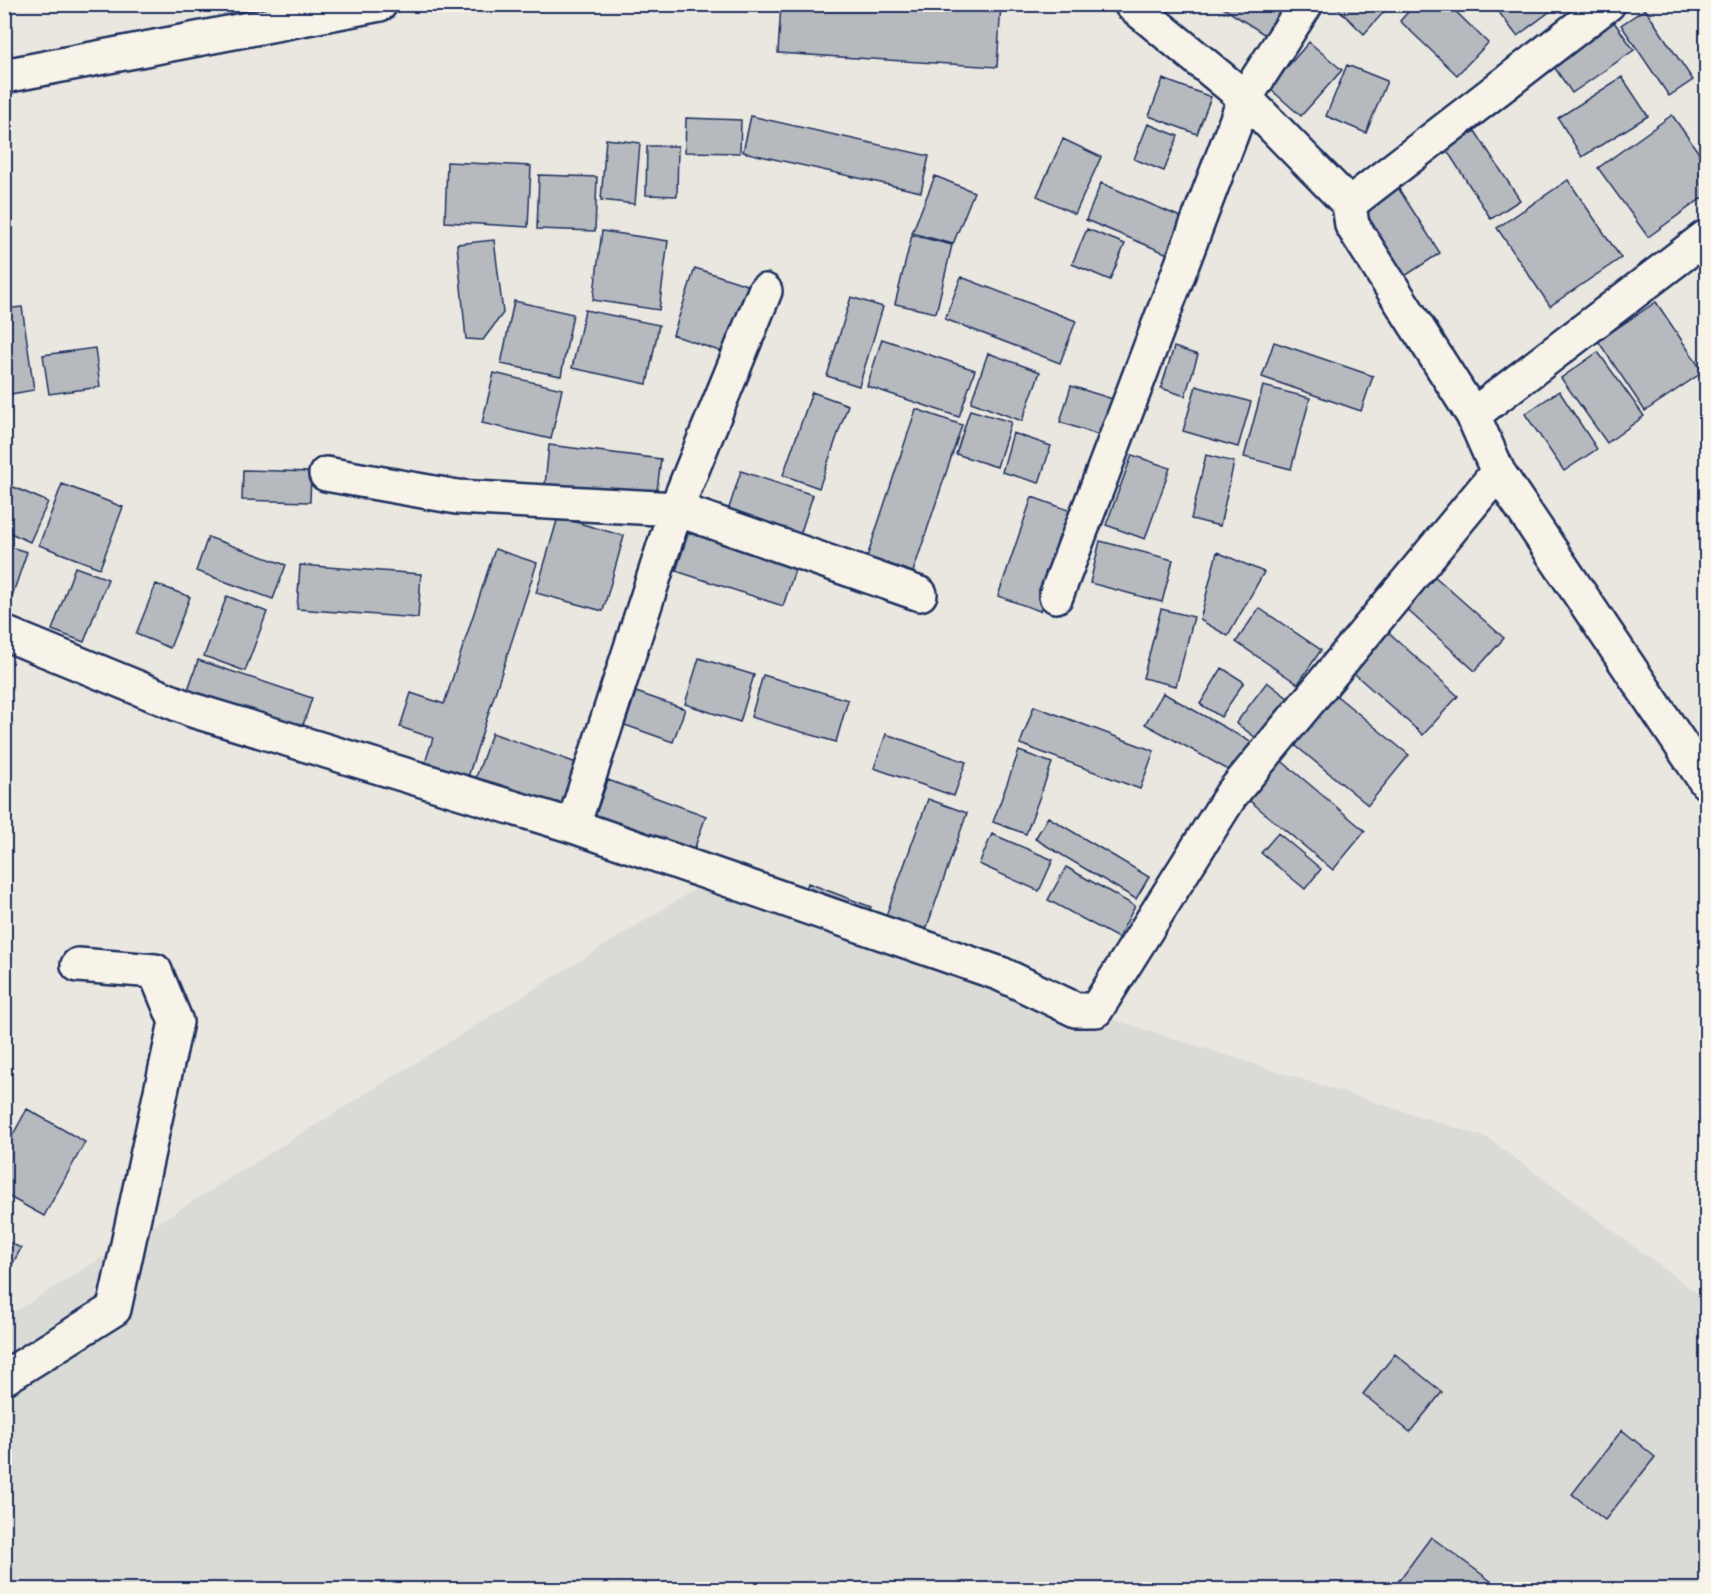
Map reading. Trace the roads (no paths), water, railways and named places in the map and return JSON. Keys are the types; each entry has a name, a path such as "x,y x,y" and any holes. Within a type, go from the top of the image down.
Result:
{"street":[{"path":"4,76 380,4"},
{"path":"1131,4 1245,98 1349,204 1352,225 1473,415 1498,472 1707,782"},
{"path":"1056,596 1245,98 1306,4"},
{"path":"1349,204 1608,4"},
{"path":"1473,415 1707,237"},
{"path":"573,826 676,509 765,291"},
{"path":"4,633 192,710 573,826 1001,974 1076,1010 1096,1010 1231,795 1498,472"},
{"path":"326,474 457,497 676,509 920,594"},
{"path":"4,1378 114,1309 176,1022 155,971 78,965"}]}
